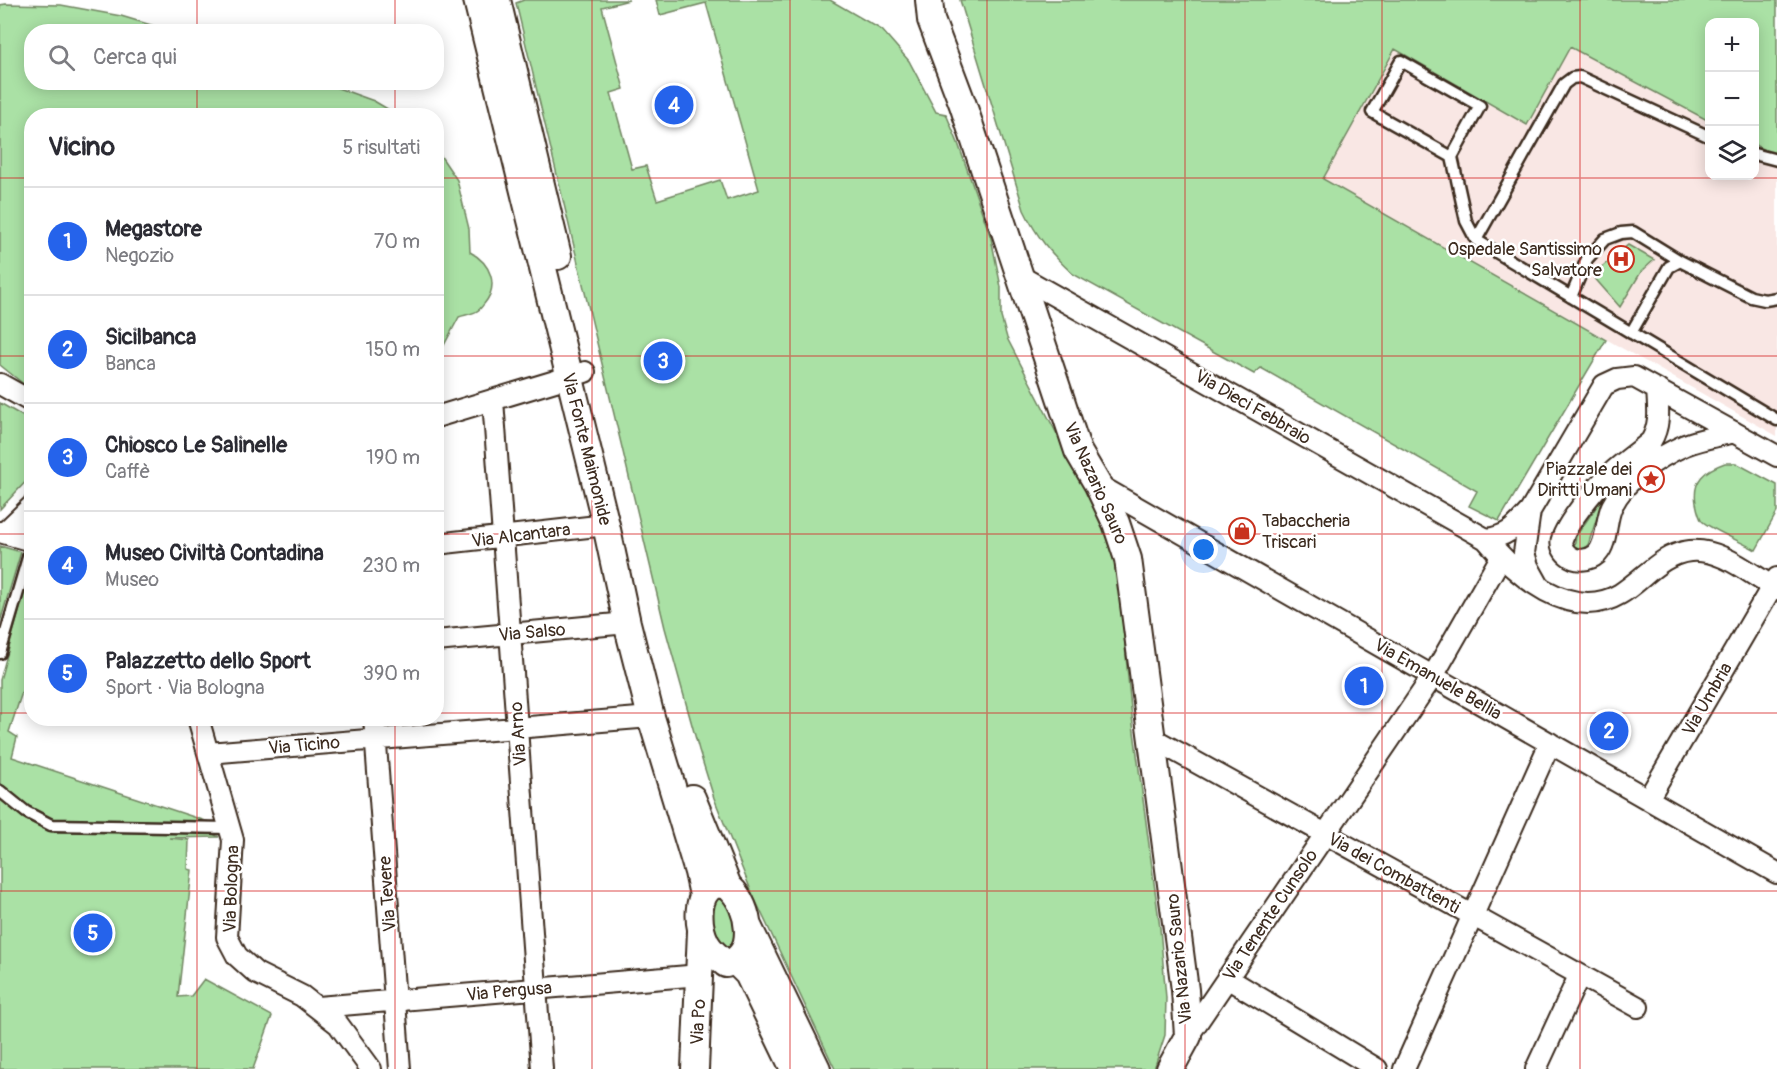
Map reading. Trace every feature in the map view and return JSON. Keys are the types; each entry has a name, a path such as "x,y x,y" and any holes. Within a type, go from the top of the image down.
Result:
{"street":[{"name":"Via Fonte Maimonide","path":"477,0 665,711 697,814 728,886"},
{"name":"Via Fonte Maimonide","path":"497,0 627,623 651,717 703,895"},
{"name":"Via Nazario Sauro","path":"925,7 963,105 1078,452 1098,485 1116,523 1128,559 1185,990 1188,1036 1170,1069"},
{"name":"Via Dieci Febbraio","path":"1018,275 1486,539"},
{"path":"444,415 577,375"},
{"path":"1486,539 1510,533 1530,511 1604,385 1617,379 1634,377 1777,456"},
{"path":"0,384 24,398"},
{"path":"1657,389 1659,425 1656,433 1651,441 1604,480 1577,516 1562,540 1562,548 1568,555 1588,560 1597,554 1603,545 1612,506 1624,488 1659,459 1686,444 1734,432"},
{"name":"Via Arno","path":"493,400 542,1069"},
{"name":"Via Emanuele Bellia","path":"1098,485 1777,873"},
{"path":"1530,511 1524,553 1528,566 1543,590"},
{"path":"24,513 2,533 24,540"},
{"name":"Via Alcantara","path":"444,543 606,525"},
{"path":"1486,539 1501,557 1543,590 1560,598 1578,602 1598,602 1619,594 1668,558 1689,551 1713,552 1773,588"},
{"name":"Via Tenente Cunsolo","path":"1188,1036 1432,676 1501,557"},
{"name":"Via Umbria","path":"1648,799 1773,588"},
{"name":"Via Salso","path":"444,640 627,623"},
{"name":"Via Ticino","path":"208,753 651,717"},
{"name":"Via Bologna","path":"200,726 233,840 227,937 237,956 256,974 302,996 338,1024 370,1069"},
{"name":"Via Tevere","path":"375,726 400,1069"},
{"name":"Via dei Combattenti","path":"1152,738 1578,976 1638,1007"},
{"path":"1404,1069 1550,743"},
{"path":"794,1069 748,974 707,944 702,930 700,912 703,895 708,887 716,884 728,886 737,896 744,909 748,926 817,1069"},
{"path":"700,975 731,963 746,949 748,926"},
{"name":"Via Po","path":"695,1069 702,930"},
{"name":"Via Pergusa","path":"318,1007 700,975"},
{"path":"1536,1069 1578,976"},
{"path":"1227,978 1377,1069"}],"lane":[{"path":"1452,157 1372,112 1401,61 1480,106 1452,157 1466,221 1476,240 1777,420"},
{"path":"1476,240 1563,84 1572,78 1580,77 1705,135"},
{"path":"1759,155 1777,160"},
{"path":"1571,297 1587,259 1605,239 1621,233 1633,232 1680,261 1751,297 1765,300 1777,298"},
{"path":"1631,333 1669,267 1680,261"},
{"path":"0,653 24,570"},
{"path":"0,791 26,812 51,825 230,828"}],"shaded area":[{"name":"Ospedale Santissimo Salvatore","path":"1570,47 1705,119 1705,180 1759,180 1759,147 1777,157 1777,436 1323,179 1395,49 1527,125"}],"green space":[{"path":"524,0 629,0 602,7 624,89 611,93 632,169 646,166 657,200 720,180 727,200 759,190 706,3 660,15 656,0 830,0 882,30 909,61 936,112 946,114 991,238 1001,287 1001,317 1007,338 1096,509 1112,546 1118,572 1131,709 1160,928 1166,998 1165,1035 1154,1069 835,1069 752,893 714,798 699,750 665,628 516,3"},
{"path":"960,0 1777,0 1777,157 1759,147 1759,18 1705,18 1705,119 1570,47 1527,125 1395,49 1323,179 1606,340 1499,521 1469,506 1477,491 1261,368 1254,374 1073,274 1039,237 1024,210"},
{"path":"0,5 61,5 121,16 148,24 24,24 24,90 343,90 386,108 24,108 24,384 0,365"},
{"path":"444,161 457,180 469,229 470,252 483,262 492,282 489,297 479,310 459,317 444,345"},
{"path":"1628,245 1654,260 1641,272 1620,307 1592,275"},
{"path":"0,403 24,417 24,484 0,509"},
{"path":"1725,463 1736,463 1777,485 1777,512 1756,550 1705,524 1699,515 1695,495 1698,482 1711,469"},
{"path":"1613,483 1615,485 1600,508 1588,545 1577,550 1574,547 1576,536"},
{"path":"0,546 21,552 0,622"},
{"path":"24,593 24,686 9,732 17,737 12,757 215,824 66,821 37,813 0,784 0,680"},
{"path":"0,798 26,820 52,832 207,831 219,837 169,838 189,840 188,869 192,870 178,997 191,996 204,979 272,1016 253,1069 0,1069"},
{"path":"719,898 727,899 737,925 733,948 722,943 712,925 711,912"}],"place":[{"name":"Museo Civiltà Contadina","path":"674,105"},
{"name":"Ospedale Santissimo Salvatore","path":"1621,259"},
{"name":"Chiosco Le Salinelle","path":"663,361"},
{"name":"Piazzale dei Diritti Umani","path":"1651,479"},
{"name":"Tabaccheria Triscari","path":"1242,531"},
{"name":"Megastore","path":"1364,686"},
{"name":"Sicilbanca","path":"1609,731"},
{"name":"Palazzetto dello Sport","path":"93,933"}]}
